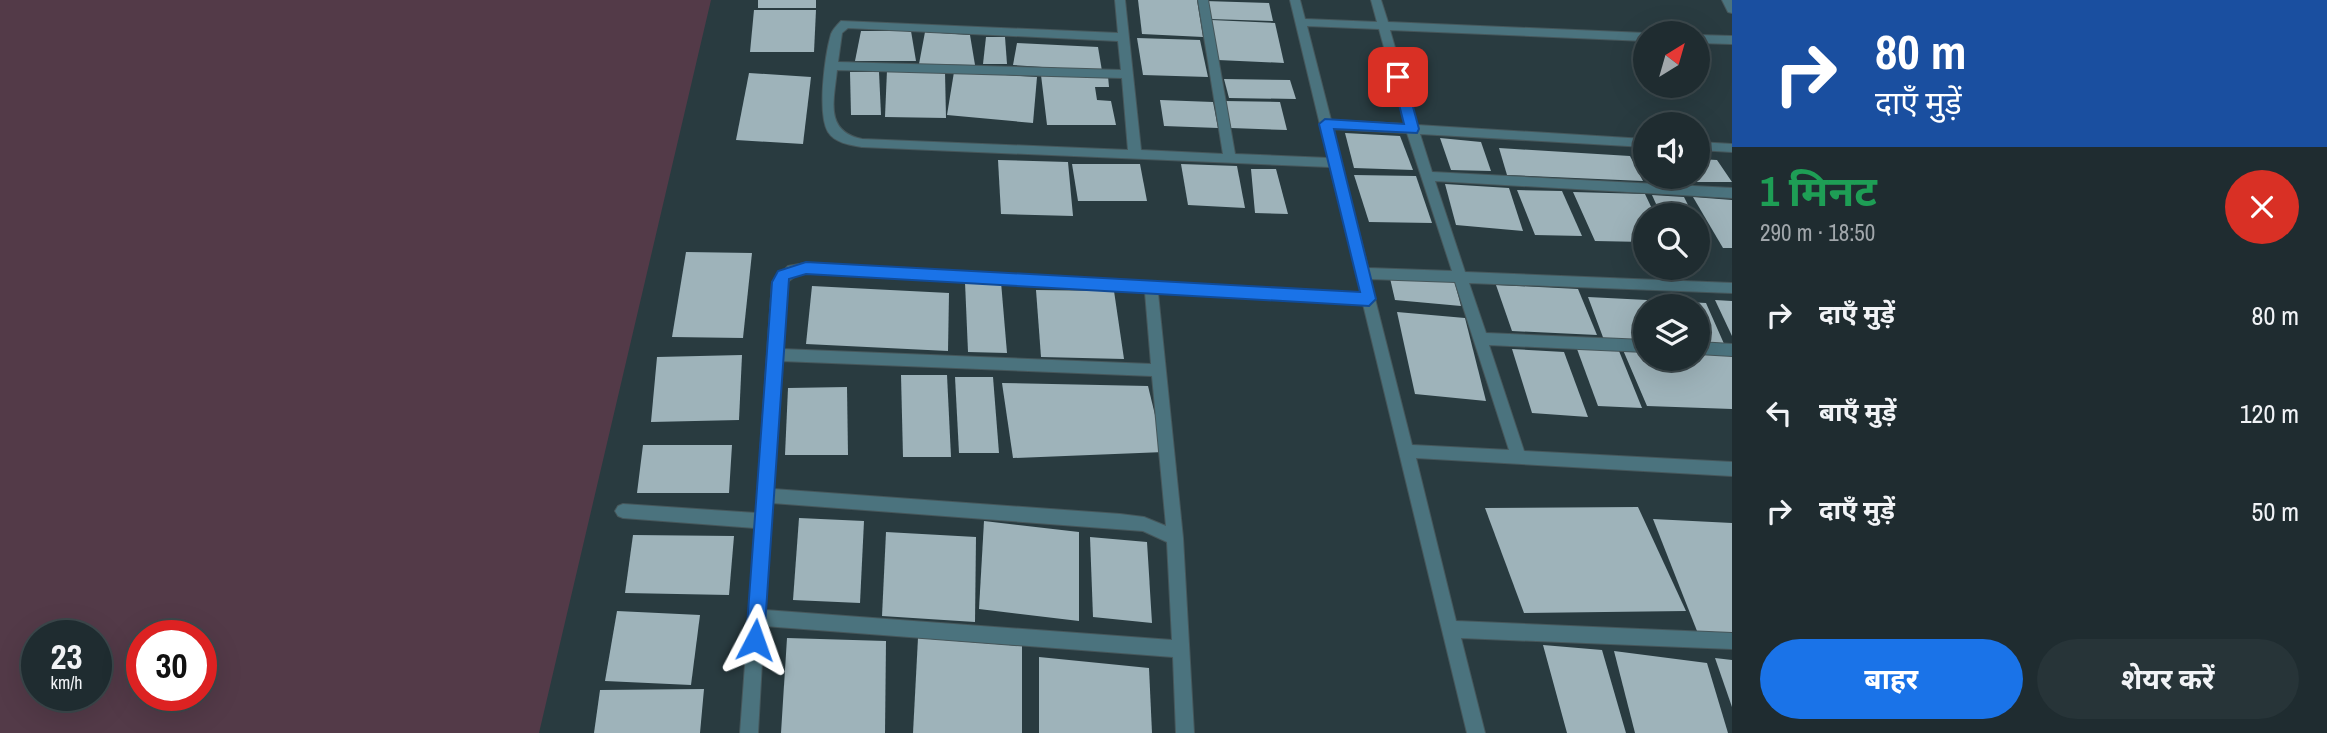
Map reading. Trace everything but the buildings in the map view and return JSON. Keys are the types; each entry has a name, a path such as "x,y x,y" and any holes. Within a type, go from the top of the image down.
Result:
{"street":[{"path":"1121,0 1135,155"},
{"path":"1203,0 1230,158"},
{"path":"1295,0 1476,733"},
{"path":"1376,0 1412,129 1519,457"},
{"path":"1727,0 1732,9"},
{"path":"1300,22 1633,36"},
{"path":"1124,37 851,23 837,32 828,113 831,128 843,139 862,144 1335,163"},
{"path":"1710,39 1732,40"},
{"path":"834,66 1128,74"},
{"path":"1325,124 1633,142"},
{"path":"1710,147 1732,148"},
{"path":"1428,176 1732,193"},
{"path":"749,733 779,282 793,270 806,268 1369,299"},
{"path":"1362,273 1732,288"},
{"path":"1151,287 1175,538 1185,733"},
{"path":"1481,339 1633,345"},
{"path":"1710,349 1732,350"},
{"path":"774,355 1158,370"},
{"path":"1406,451 1732,469"},
{"path":"764,495 1104,519 1144,524 1175,538"},
{"path":"624,511 763,521"},
{"path":"757,617 1179,649"},
{"path":"1450,629 1732,641"}],"shaded area":[{"path":"0,0 711,0 539,733 0,733"}],"route":[{"path":"755,640 779,282 783,275 806,268 1369,299 1325,124 1412,129 1398,77"}]}
